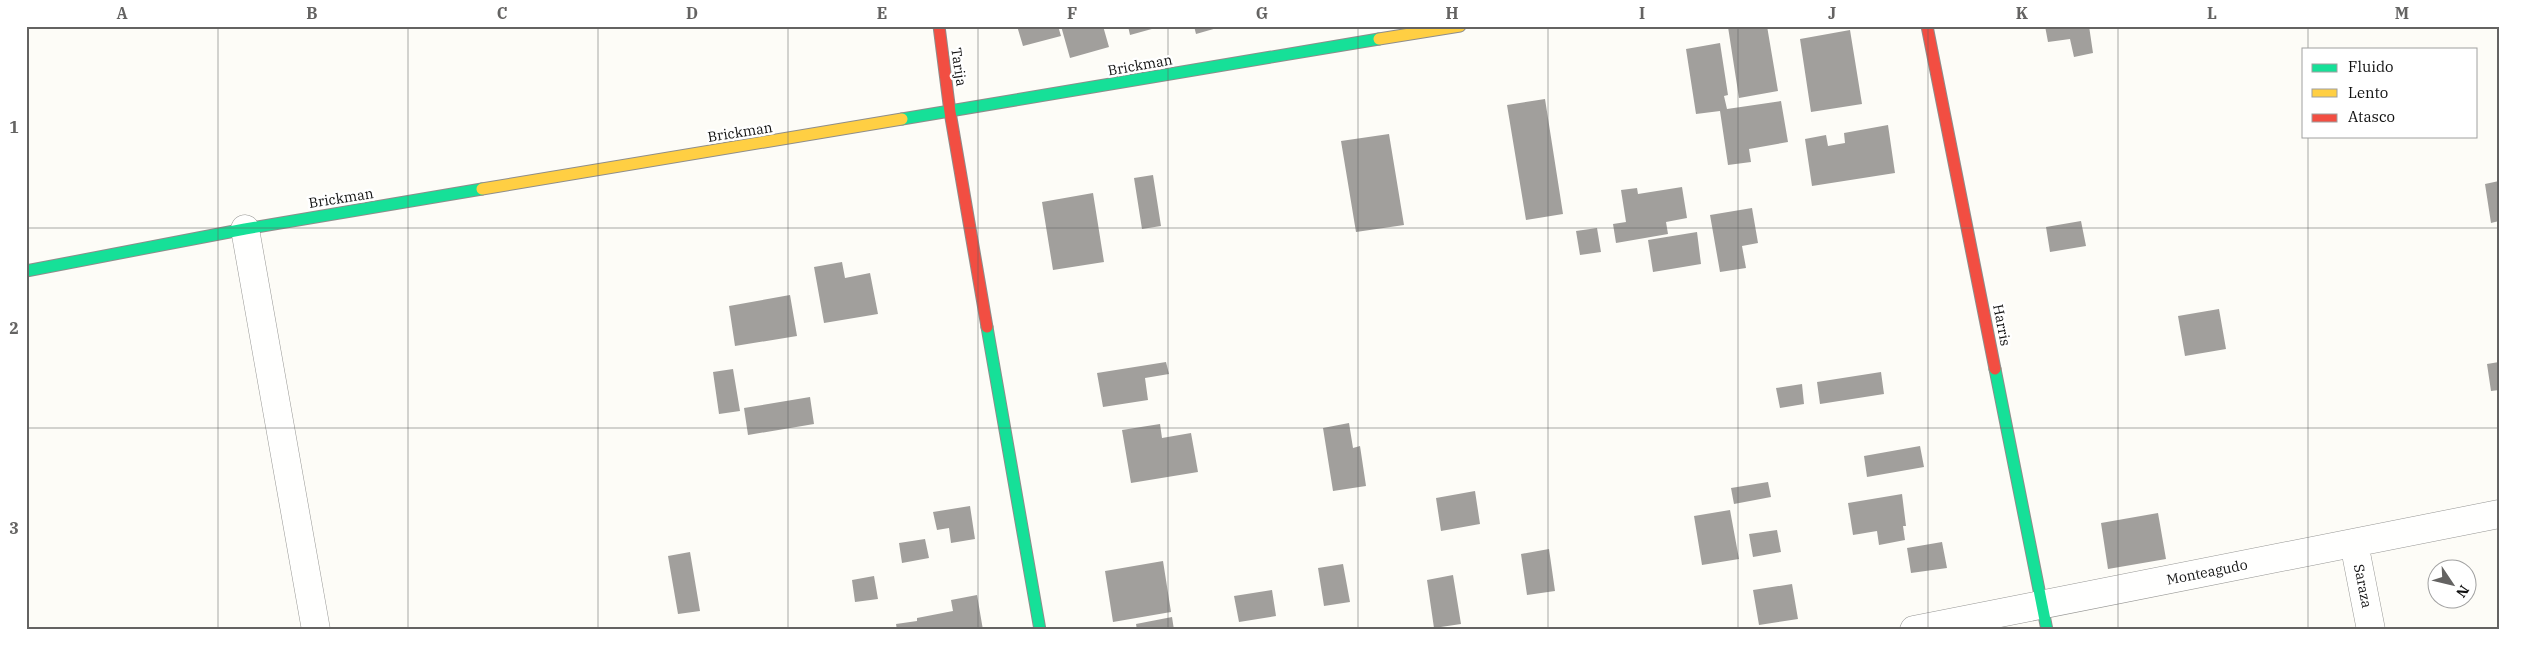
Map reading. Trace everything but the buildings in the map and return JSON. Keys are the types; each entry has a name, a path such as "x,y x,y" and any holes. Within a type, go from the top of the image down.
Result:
{"street":[{"name":"Tarija","path":"939,26 950,112 1040,630"},
{"name":"Brickman","path":"26,270 245,229 1460,26"},
{"name":"Harris","path":"1928,26 2044,617"},
{"path":"245,229 316,630"},
{"name":"Monteagudo","path":"1914,630 2044,617 2354,543 2499,514"},
{"name":"Saraza","path":"2354,543 2371,630"}],"traffic: fast":[{"path":"902,119 1379,39"},
{"path":"26,271 245,229 482,189"},
{"path":"987,327 1040,630"},
{"path":"1995,369 2047,630"}],"traffic: slow":[{"path":"1379,39 1460,26"},
{"path":"482,189 902,119"}],"traffic: jam":[{"path":"939,26 950,112 987,327"},
{"path":"1927,26 1995,369"}]}
